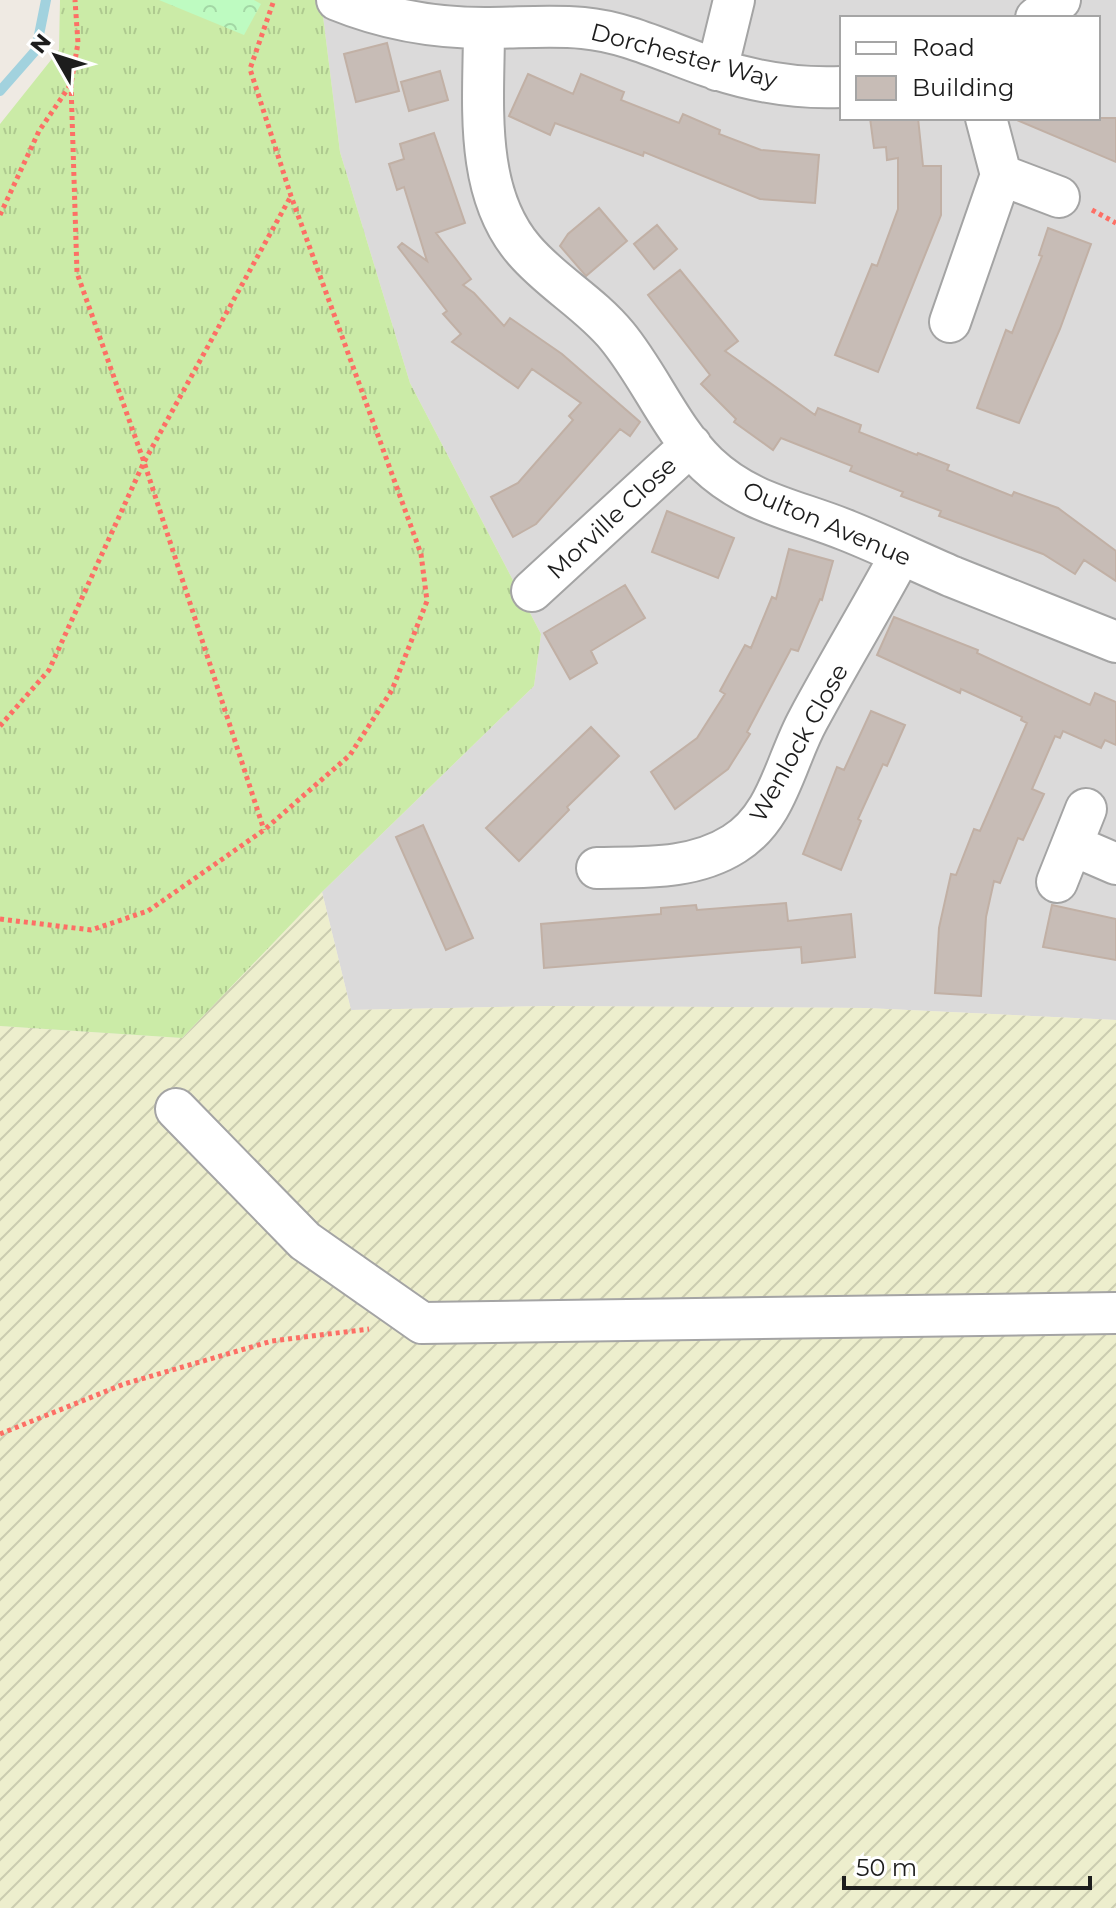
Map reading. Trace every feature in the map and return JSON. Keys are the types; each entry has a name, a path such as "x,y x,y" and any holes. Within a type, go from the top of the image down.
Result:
{"street":[{"name":"Dorchester Way","path":"337,0 394,20 428,26 585,28 641,42 717,70 763,81 818,88 840,87"},
{"path":"717,70 734,0"},
{"path":"1039,16 1060,0"},
{"name":"Oulton Avenue","path":"484,28 484,125 491,182 502,214 522,248 615,333 691,445 718,473 760,501 839,527 1116,642"},
{"path":"950,322 1001,175 987,120"},
{"path":"1001,175 1059,197"},
{"name":"Morville Close","path":"532,591 691,445"},
{"name":"Wenlock Close","path":"597,868 667,866 694,861 714,855 751,830 775,798 808,719 901,554"},
{"path":"1057,882 1079,827 1116,864"},
{"path":"176,1109 305,1241 422,1323 1116,1313"}],"path":[{"path":"75,0 78,43 71,84 77,273 144,462 264,830"},
{"path":"0,919 91,930 148,911 264,830 350,755 392,690 427,601 416,541 291,196 250,69 274,0"},
{"path":"0,215 39,131 71,84"},
{"path":"0,726 49,670 144,462 291,196"},
{"path":"0,1434 124,1384 272,1341 422,1323"}],"shaded area":[{"path":"321,0 1116,0 1116,1020 866,1008 549,1006 351,1010 322,892 534,686 541,634 410,383 340,152"}],"green space":[{"path":"60,0 321,0 340,152 410,383 541,634 534,686 322,892 182,1038 0,1026 0,124 59,50"},
{"path":"159,0 254,0 261,4 244,35"},
{"path":"322,892 351,1010 549,1006 866,1008 1116,1020 1116,1908 0,1908 0,1026 182,1038"}],"building":[{"path":"387,43 399,91 356,102 344,54"},
{"path":"440,71 448,100 409,111 401,82"},
{"path":"528,74 573,94 581,74 624,92 621,100 679,123 683,114 720,130 719,134 761,150 819,155 815,203 760,199 644,152 643,156 555,123 550,135 509,116"},
{"path":"1116,118 1116,162 1017,120"},
{"path":"870,120 918,120 923,166 941,166 941,215 878,372 835,355 872,264 877,266 898,209 898,158 887,160 886,147 874,148"},
{"path":"434,133 465,223 436,233 471,279 463,285 504,326 510,318 562,354 640,422 630,436 620,429 536,524 513,537 491,497 518,483 573,420 569,416 581,403 532,369 518,388 452,342 461,334 443,314 447,311 398,247 402,243 427,261 404,187 397,190 389,164 404,159 400,144"},
{"path":"599,208 627,241 586,276 560,246 568,234"},
{"path":"657,225 677,249 654,269 634,244"},
{"path":"1048,228 1091,244 1060,329 1019,423 977,408 1006,330 1012,333 1042,256 1039,255"},
{"path":"680,270 738,341 725,351 815,415 818,408 861,425 859,432 949,465 947,470 1012,496 1014,492 1058,508 1116,551 1116,581 1084,560 1075,574 1043,554 939,516 941,511 850,471 852,466 781,438 773,450 734,422 736,419 701,384 710,375 648,295"},
{"path":"667,511 734,538 718,578 652,552"},
{"path":"789,549 833,561 822,600 798,651 791,649 747,732 750,734 728,769 675,809 651,772 697,738 725,694 720,691 745,645 751,648 772,597 776,599"},
{"path":"625,585 645,618 591,651 597,663 570,679 544,633"},
{"path":"894,617 978,650 977,653 1090,705 1095,693 1116,702 1116,745 1105,740 1101,748 1063,731 1060,738 1055,736 1032,789 1044,794 1023,840 1018,838 1000,883 994,881 986,917 981,996 935,993 939,928 951,874 956,875 974,829 980,831 1027,723 1021,720 1022,717 961,689 960,693 877,655"},
{"path":"871,711 905,725 858,819 861,821 841,870 803,854 837,767 844,770"},
{"path":"591,727 619,756 567,807 569,810 519,861 486,828"},
{"path":"423,825 473,938 446,950 396,837"},
{"path":"786,903 788,921 851,914 855,957 802,963 801,947 544,968 541,924 661,914 661,908 696,905 697,910"},
{"path":"1052,905 1116,919 1116,960 1043,947"}],"waterway":[{"path":"0,91 36,50 46,0"}]}
